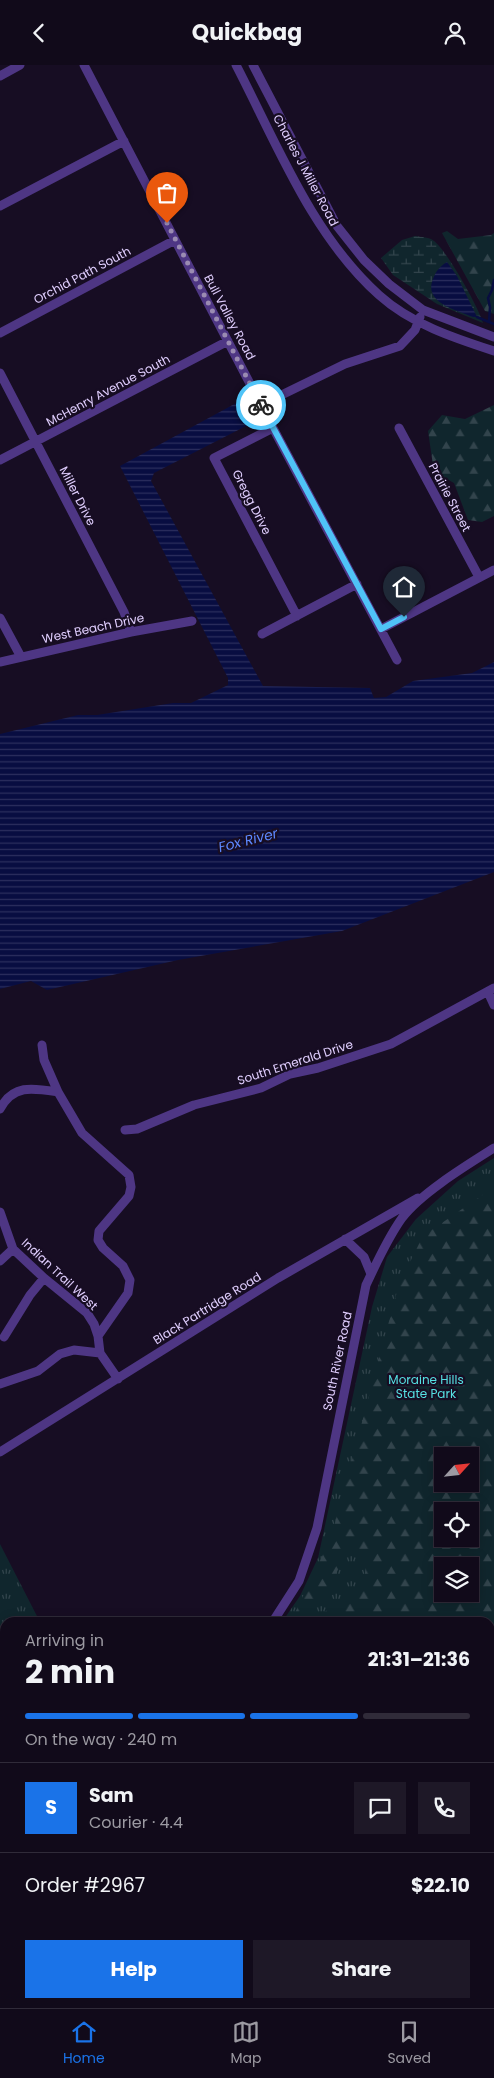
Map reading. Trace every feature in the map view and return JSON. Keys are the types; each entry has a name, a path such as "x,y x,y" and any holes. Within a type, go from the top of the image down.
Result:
{"street":[{"path":"0,75 20,65"},
{"name":"Bull Valley Road","path":"84,65 261,405 397,660"},
{"name":"Charles J Miller Road","path":"236,65 324,233 350,265 380,296 418,322 464,342 494,351"},
{"name":"Charles J Miller Road","path":"253,65 337,226 364,260 389,284 423,310 494,337"},
{"path":"0,206 124,141"},
{"name":"Orchid Path South","path":"0,333 175,240"},
{"path":"261,405 345,364 400,346 414,330 423,310"},
{"name":"McHenry Avenue South","path":"0,460 228,341"},
{"name":"Miller Drive","path":"0,373 124,612 131,632"},
{"name":"Gregg Drive","path":"273,427 214,458 296,616"},
{"name":"Prairie Street","path":"399,428 479,577"},
{"path":"381,629 494,570"},
{"path":"262,634 357,584"},
{"path":"0,618 21,657"},
{"name":"West Beach Drive","path":"0,662 131,632 192,621"},
{"path":"491,990 494,1005"},
{"name":"South Emerald Drive","path":"125,1130 136,1129 194,1105 261,1088 290,1074 318,1068 391,1044 491,990"},
{"path":"42,1045 44,1060 58,1092 82,1133 129,1175 131,1187 129,1196 99,1231 98,1240 103,1248 123,1266 130,1280 128,1293 98,1336"},
{"path":"0,1109 5,1099 16,1090 40,1089 58,1092"},
{"name":"South River Road","path":"276,1617 299,1581 317,1528 366,1285 371,1274 386,1243 404,1216 432,1190 494,1148"},
{"name":"Black Partridge Road","path":"0,1452 278,1278 432,1190"},
{"name":"Indian Trail West","path":"0,1213 13,1249 44,1278 87,1313 94,1324 98,1336 100,1353 118,1379"},
{"path":"345,1239 364,1257 371,1274"},
{"path":"0,1261 13,1249"},
{"path":"4,1337 30,1295 44,1278"},
{"path":"0,1384 38,1371 60,1354 74,1350 100,1353"}],"green space":[{"path":"447,231 458,239 494,233 494,314 485,311 442,233"},
{"path":"415,236 430,239 440,247 462,279 483,323 437,304 393,275 381,258 402,240"},
{"path":"494,405 494,516 482,522 468,520 454,483 434,472 428,431 442,415 465,419"},
{"name":"Moraine Hills State Park","path":"494,1158 494,1617 285,1617 300,1596 318,1558 372,1307 387,1257 416,1219 458,1181"},
{"name":"Moraine Hills State Park","path":"494,1187 494,1617 318,1617 364,1581 368,1551 346,1554 324,1597 294,1615 331,1538 399,1284 423,1236"},
{"name":"Moraine Hills State Park","path":"0,1544 37,1617 0,1617"}],"water":[{"path":"447,262 457,276 477,317 443,304 433,294 431,287 434,276 440,267"},
{"name":"Fox River","path":"240,401 248,407 252,423 154,473 151,481 263,686 370,688 374,698 386,697 413,681 472,673 494,662 494,872 342,931 178,960 47,990 31,981 0,989 0,734 78,715 97,715 173,703 191,703 228,685 228,678 120,466"}],"waterway":[{"path":"494,280 488,298 490,307 489,322 494,324"},
{"path":"477,317 489,322"}],"way so far":[{"path":"167,223 261,405"}],"route":[{"path":"261,405 381,629 404,617"}]}
